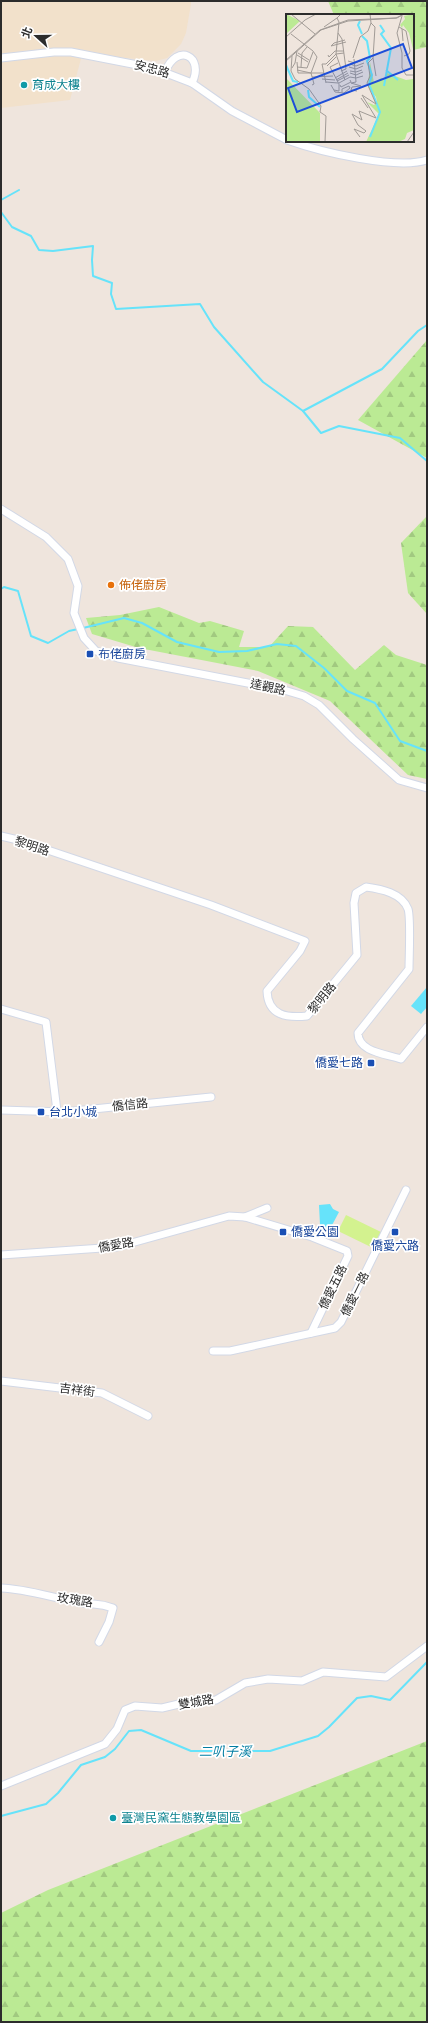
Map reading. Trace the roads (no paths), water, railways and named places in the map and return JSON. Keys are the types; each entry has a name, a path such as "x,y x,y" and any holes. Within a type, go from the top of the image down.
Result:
{"street":[{"name":"安忠路","path":"1,58 54,52 71,52 141,65 165,72 192,83 232,111 286,139"},
{"path":"165,72 174,57 186,55 193,60 196,68 192,83"},
{"path":"294,142 365,159 384,162 406,163 427,160"},
{"name":"達觀路","path":"1,509 46,537 68,559 78,586 74,613 84,638 96,651 118,658 284,690 304,696 319,705 353,739 399,780 427,788"},
{"name":"黎明路","path":"1,836 18,840 211,904 305,941 300,951 267,991 267,1000 272,1008 280,1014 292,1017 307,1016 357,955 354,903 356,893 366,887 380,889 397,895 408,910 409,969 358,1033 358,1039 360,1044 371,1050 400,1058 427,1027"},
{"path":"1,1009 46,1022 57,1111"},
{"name":"僑信路","path":"1,1110 64,1112 211,1097"},
{"name":"僑愛一路","path":"213,1351 230,1351 335,1328 341,1322 406,1190"},
{"path":"245,1217 267,1208"},
{"name":"僑愛路","path":"1,1255 117,1246 229,1216 245,1217"},
{"name":"僑愛五路","path":"245,1217 272,1227 312,1237 347,1251 348,1256 311,1333"},
{"name":"吉祥街","path":"1,1381 102,1393 148,1416"},
{"name":"玫瑰路","path":"1,1588 32,1591 84,1603 99,1603 112,1608 109,1622 99,1642"},
{"name":"雙城路","path":"1,1786 105,1744 117,1729 125,1710 135,1706 162,1708 183,1703 216,1700 245,1684 268,1679 302,1681 323,1672 386,1677 427,1646"}],"water":[{"path":"427,987 427,1007 421,1014 411,1006"},
{"path":"330,1204 333,1209 339,1212 330,1229 320,1225 319,1205"}],"waterway":[{"path":"1,200 19,190"},
{"path":"1,212 12,227 31,236 39,250 53,251 93,246 93,276 112,283 111,294 116,309 200,304 214,327 263,382 303,411 321,433 339,426 400,438 427,461"},
{"path":"303,411 382,369 418,331 427,325"},
{"path":"1,589 4,587 18,591 31,636 48,643 69,631 78,629"},
{"path":"83,628 124,618 142,623 177,642 219,652 247,651 277,644 296,646 324,668 347,691 375,703 400,741 427,751"},
{"name":"二叭子溪","path":"1,1816 46,1804 58,1793 81,1765 105,1757 115,1749 129,1731 141,1730 191,1751 270,1751 318,1736 329,1727 357,1698 371,1696 390,1700 427,1662"}],"place":[{"name":"育成大樓","path":"24,85"},
{"name":"佈佬廚房","path":"111,585"},
{"name":"布佬廚房","path":"90,654"},
{"name":"僑愛七路","path":"371,1063"},
{"name":"台北小城","path":"41,1112"},
{"name":"僑愛公園","path":"283,1232"},
{"name":"僑愛六路","path":"395,1232"},
{"name":"臺灣民窯生態教學園區","path":"113,1818"}]}
